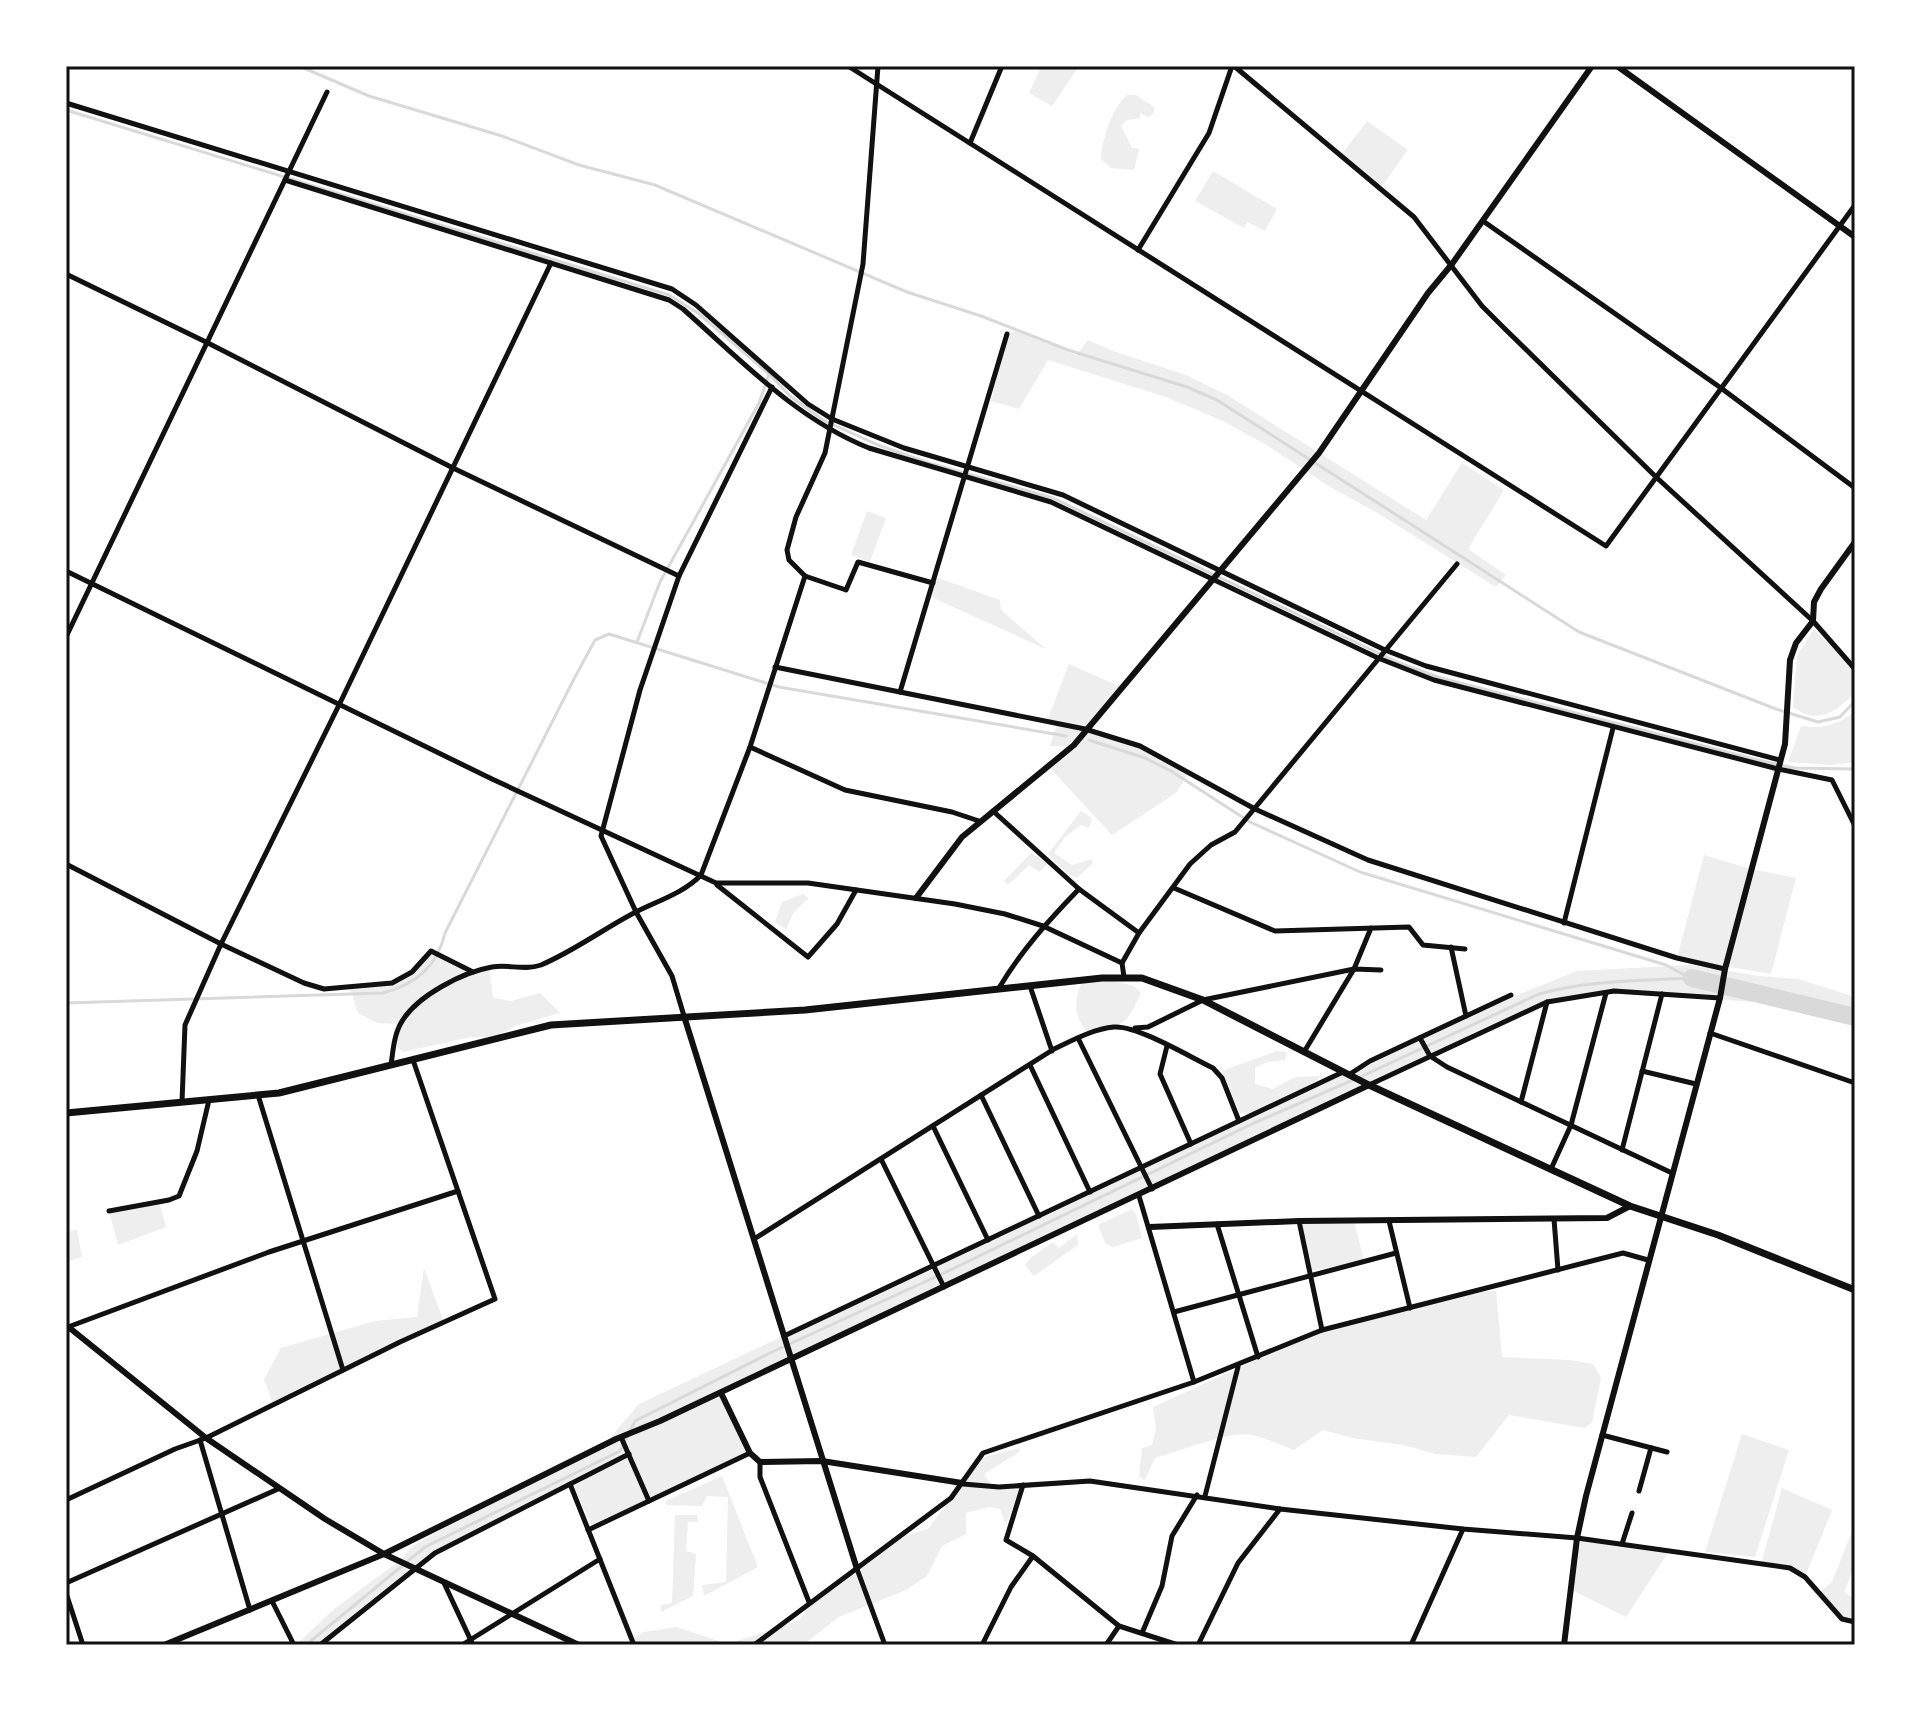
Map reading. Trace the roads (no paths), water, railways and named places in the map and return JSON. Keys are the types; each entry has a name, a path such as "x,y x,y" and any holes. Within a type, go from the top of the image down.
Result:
{"main road":[{"path":"66,1113 258,1095 303,1087 551,1025 805,1010 1124,977 1142,978 1203,1000 1346,1074 1630,1206 1718,1235 1855,1290"}],"street":[{"path":"848,66 1606,546 1855,205"},
{"path":"878,66 863,264 830,430 819,471 796,517 787,550 789,560 805,576 846,590 858,562 933,583"},
{"path":"970,143 1002,66"},
{"path":"1138,250 1209,133 1233,66 1414,217 1482,306 1656,477 1813,621 1855,669"},
{"path":"916,898 946,856 979,821 1072,747 1319,453 1428,293 1452,264 1592,66"},
{"path":"1617,66 1855,237"},
{"path":"66,637 327,92"},
{"path":"66,103 672,289 696,305 808,404 871,437 1063,495 1385,650 1453,674 1780,760"},
{"path":"285,180 669,300 797,409 830,430 869,448 1051,502 1378,658 1434,680 1613,728 1832,780 1855,826"},
{"path":"1483,221 1721,388 1855,488"},
{"path":"182,1102 185,1025 221,944 551,263"},
{"path":"66,274 453,468 679,576"},
{"path":"900,692 1007,334"},
{"path":"772,387 679,576 640,690 601,836 636,912 672,976 790,1360 883,1642 876,1645"},
{"path":"1564,1645 1577,1538 1602,1435 1785,744 1790,660 1796,643 1813,621 1814,602 1821,589 1855,542"},
{"path":"1124,977 1122,963 1139,933 1190,864 1211,845 1235,832 1457,564"},
{"path":"66,571 701,875 716,883 808,957 837,924 856,890"},
{"path":"391,1065 398,1027 405,1017 453,979 502,965 521,968 539,965 692,884 701,875 750,747 805,576"},
{"path":"775,667 1086,729 1140,746 1255,809 1368,860 1677,958 1725,969"},
{"path":"1564,923 1613,728"},
{"path":"750,747 845,790 952,812 979,821"},
{"path":"993,810 1079,889 1139,933"},
{"path":"66,864 221,944 304,983 324,989 392,983 404,979 431,951 473,972"},
{"path":"716,883 808,883 1005,914 1043,926 1122,963"},
{"path":"1174,888 1275,931 1409,927 1423,945 1465,949"},
{"path":"998,989 1017,958 1079,889"},
{"path":"1304,1052 1354,969 1371,928"},
{"path":"1451,947 1466,1016"},
{"path":"754,1239 981,1095 1078,1038 1114,1027 1148,1027 1203,1000 1354,969 1381,970"},
{"path":"1030,986 1052,1051"},
{"path":"164,1645 384,1554 621,1437 721,1393 1547,1002 1606,993 1720,998"},
{"path":"1551,1169 1571,1125 1606,993"},
{"path":"1622,1150 1662,994"},
{"path":"784,1336 1511,995"},
{"path":"1521,1102 1547,1002"},
{"path":"1132,1029 1213,1068 1222,1078 1239,1122"},
{"path":"1710,1033 1855,1083"},
{"path":"1078,1038 1152,1190"},
{"path":"1420,1038 1430,1056 1672,1173"},
{"path":"1167,1046 1160,1074 1191,1144"},
{"path":"66,1500 203,1439 495,1299 413,1060"},
{"path":"1030,1065 1090,1192"},
{"path":"1642,1071 1696,1084"},
{"path":"258,1095 343,1370"},
{"path":"981,1095 1039,1216"},
{"path":"109,1211 179,1196 197,1151 209,1099"},
{"path":"933,1126 988,1240"},
{"path":"881,1159 944,1288"},
{"path":"67,1326 301,1241 458,1191"},
{"path":"1139,1196 1194,1382"},
{"path":"1150,1227 1299,1221 1607,1218 1630,1206"},
{"path":"1554,1219 1558,1270"},
{"path":"1299,1221 1322,1330"},
{"path":"1389,1221 1410,1308"},
{"path":"1217,1224 1258,1357"},
{"path":"1174,1312 1396,1253"},
{"path":"754,1645 951,1498 983,1453 1194,1382 1322,1330 1623,1253 1648,1260"},
{"path":"67,1326 203,1439 278,1489 384,1554 579,1645"},
{"path":"1205,1496 1238,1366"},
{"path":"721,1393 750,1453 760,1462 822,1461 999,1487 1090,1481 1280,1509 1577,1538 1790,1568 1805,1577 1842,1619 1855,1622"},
{"path":"1602,1435 1667,1452"},
{"path":"621,1437 649,1501"},
{"path":"203,1439 250,1610"},
{"path":"1639,1491 1651,1448"},
{"path":"588,1530 750,1453"},
{"path":"320,1645 435,1553 629,1454"},
{"path":"760,1462 760,1477 809,1602"},
{"path":"570,1484 634,1645"},
{"path":"1023,1485 1006,1540 1033,1556 1119,1626 1178,1645"},
{"path":"66,1583 278,1489"},
{"path":"1142,1633 1162,1586 1172,1536 1197,1495"},
{"path":"1198,1645 1238,1563 1280,1509"},
{"path":"1622,1544 1632,1513"},
{"path":"1411,1645 1463,1529"},
{"path":"982,1645 1011,1587 1033,1556"},
{"path":"462,1645 600,1559"},
{"path":"443,1582 471,1642"},
{"path":"66,1593 83,1645"},
{"path":"272,1601 294,1645"},
{"path":"1106,1645 1119,1626"},
{"path":"1854,1645 1855,1637"}],"waterway":[{"path":"299,66 369,96 502,136 579,165 655,185 907,292 981,316 1068,350 1187,387 1217,400 1579,632 1776,709 1818,722 1840,717 1855,701"},
{"path":"66,110 669,295 698,313 790,396 823,420 878,445 929,463 1053,498 1397,662 1441,678 1758,760 1794,768 1855,769"},
{"path":"637,642 660,582 759,403 769,374"},
{"path":"66,1003 383,993 415,979 437,955 445,933 595,640 609,634 779,687 1066,736"},
{"path":"1089,740 1145,758 1171,771 1250,822 1360,872 1666,965 1688,977"},
{"path":"1360,1077 1539,994 1596,984 1692,978"},
{"path":"1692,978 1855,1017"},
{"path":"306,1645 425,1547 620,1451 635,1421 770,1353 944,1273 1254,1123 1353,1080"}]}
